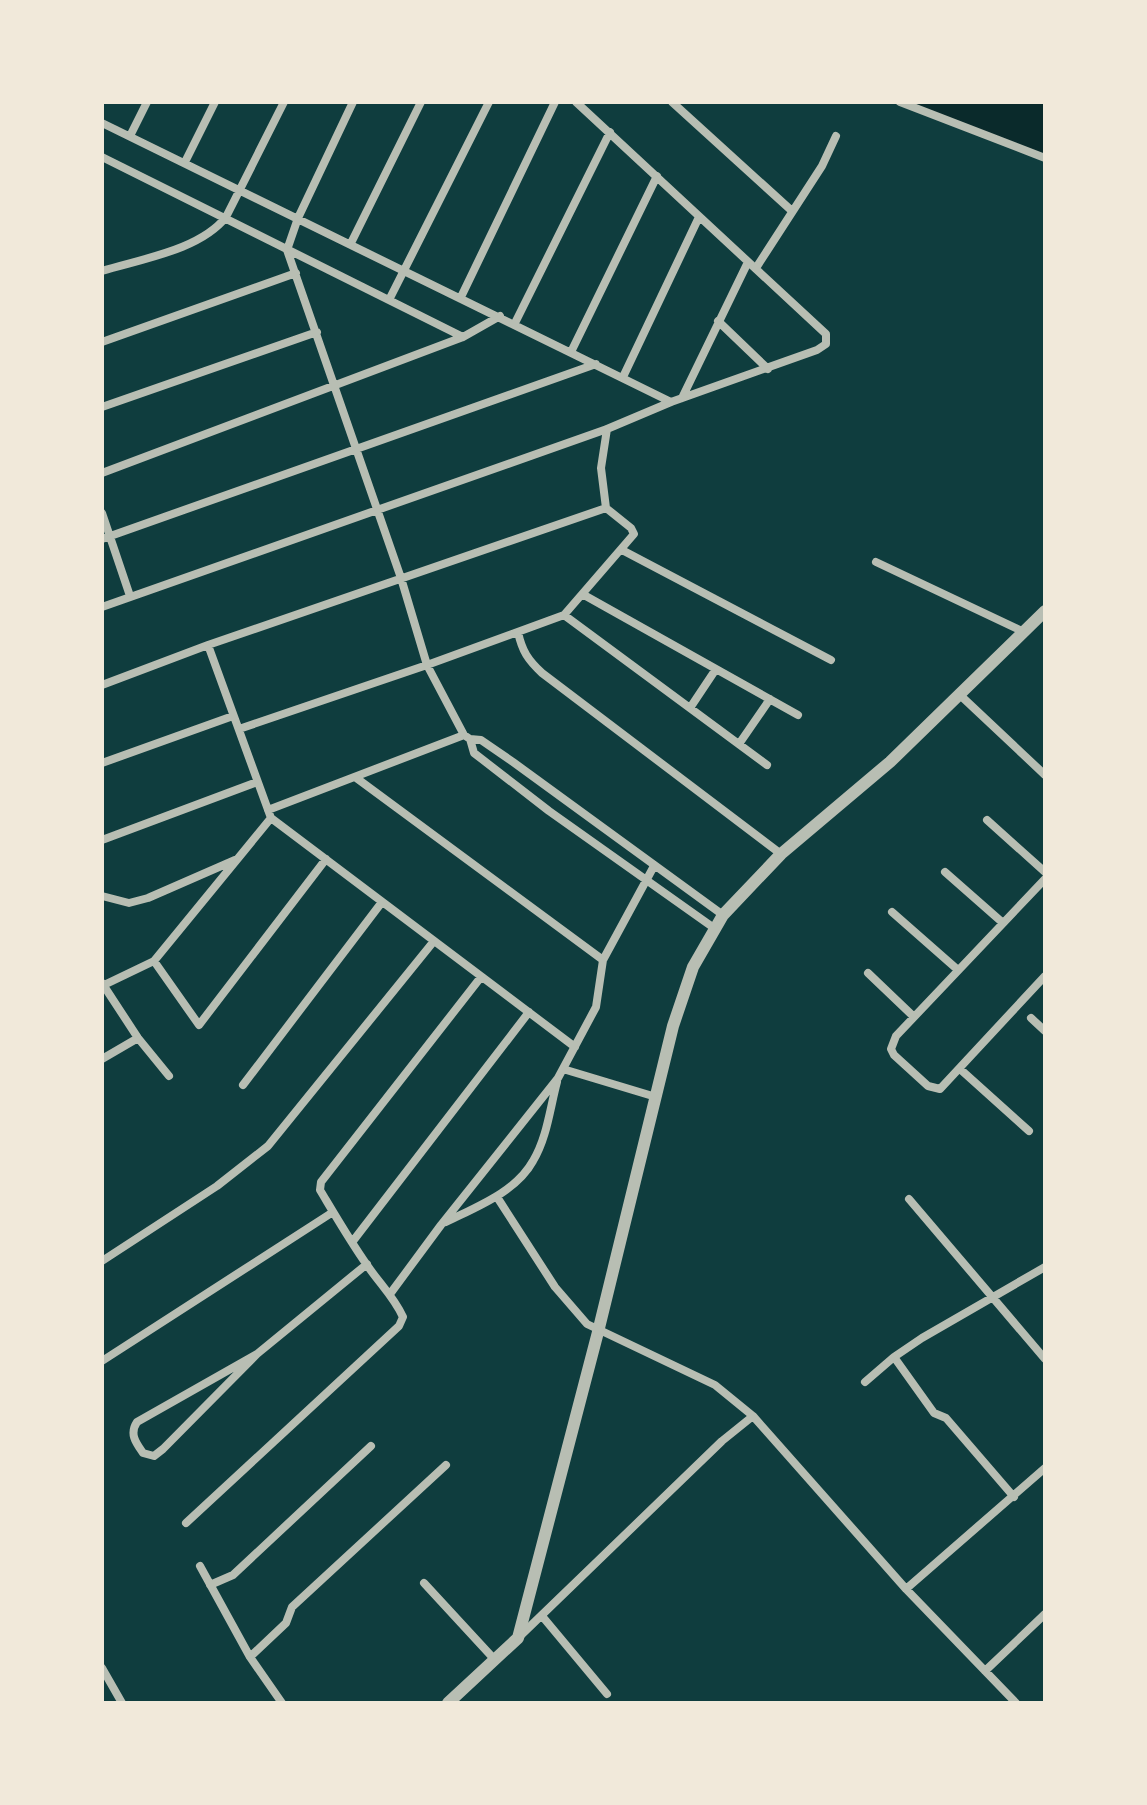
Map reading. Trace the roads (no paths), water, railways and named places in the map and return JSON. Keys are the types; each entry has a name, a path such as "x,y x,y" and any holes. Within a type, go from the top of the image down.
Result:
{"street":[{"path":"130,136 147,102"},
{"path":"185,162 215,102"},
{"path":"102,271 206,237 216,230 226,217 284,102"},
{"path":"353,102 298,218 287,250 401,578 427,665 474,753 714,928"},
{"path":"351,243 421,102"},
{"path":"389,300 489,102"},
{"path":"461,297 555,102"},
{"path":"102,607 607,429 826,344 828,337 576,102"},
{"path":"672,102 792,211"},
{"path":"900,102 1045,158"},
{"path":"102,123 671,402"},
{"path":"515,323 610,132"},
{"path":"682,398 718,321 752,265 822,166 836,136"},
{"path":"102,157 463,337"},
{"path":"571,352 657,176"},
{"path":"623,377 699,217"},
{"path":"102,342 296,273"},
{"path":"102,473 463,337 500,316"},
{"path":"718,321 768,369"},
{"path":"102,407 317,332"},
{"path":"106,537 596,364"},
{"path":"239,729 564,615 634,534 606,508 601,468 607,429"},
{"path":"102,685 208,645 606,508"},
{"path":"102,513 106,537 130,596"},
{"path":"622,550 831,660"},
{"path":"876,562 1024,632"},
{"path":"584,595 798,715"},
{"path":"518,1638 682,994 702,947 723,915 781,854 890,762 1045,611"},
{"path":"564,615 767,765"},
{"path":"518,632 521,647 535,667 781,854"},
{"path":"208,645 270,814 575,1047"},
{"path":"690,708 716,669"},
{"path":"960,695 1045,775"},
{"path":"739,744 770,699"},
{"path":"102,763 233,716"},
{"path":"169,1076 138,1038 103,984 154,961 239,858 270,814 355,777 467,737 481,740 723,915"},
{"path":"355,777 603,960"},
{"path":"102,840 257,782"},
{"path":"987,820 1045,872"},
{"path":"102,896 129,903 148,898 239,858"},
{"path":"154,961 199,1025 326,859"},
{"path":"390,1294 561,1073 596,1007 603,960 654,866"},
{"path":"945,872 1003,923"},
{"path":"1045,879 914,1017 892,1042 891,1049 894,1055 935,1089 944,1086 1045,976"},
{"path":"243,1085 382,902"},
{"path":"892,912 958,970"},
{"path":"102,1261 217,1186 268,1146 434,941"},
{"path":"868,973 914,1017"},
{"path":"186,1523 399,1326 403,1317 390,1294 320,1190 324,1176 481,977"},
{"path":"353,1241 529,1012"},
{"path":"1031,1018 1045,1031"},
{"path":"102,1059 138,1038"},
{"path":"960,1069 1029,1131"},
{"path":"561,1073 656,1097"},
{"path":"441,1225 497,1197 533,1163 561,1073"},
{"path":"497,1197 555,1287 587,1324 598,1332 715,1385 753,1416 906,1589 1016,1703"},
{"path":"909,1199 1045,1359"},
{"path":"102,1361 333,1212"},
{"path":"257,1354 137,1422 133,1427 133,1438 143,1453 154,1456 257,1354 367,1264"},
{"path":"865,1382 894,1357 955,1317 1045,1267"},
{"path":"894,1357 934,1413 946,1418 1014,1497"},
{"path":"201,1387 211,1402"},
{"path":"448,1703 722,1441 753,1416"},
{"path":"210,1585 233,1575 371,1446"},
{"path":"250,1657 286,1623 292,1607 446,1465"},
{"path":"906,1589 1045,1468"},
{"path":"200,1566 250,1657 282,1703"},
{"path":"424,1583 495,1660"},
{"path":"985,1671 1045,1614"},
{"path":"542,1616 607,1694"},
{"path":"102,1668 122,1703"}],"water":[{"path":"900,102 1045,102 1045,158"}]}
